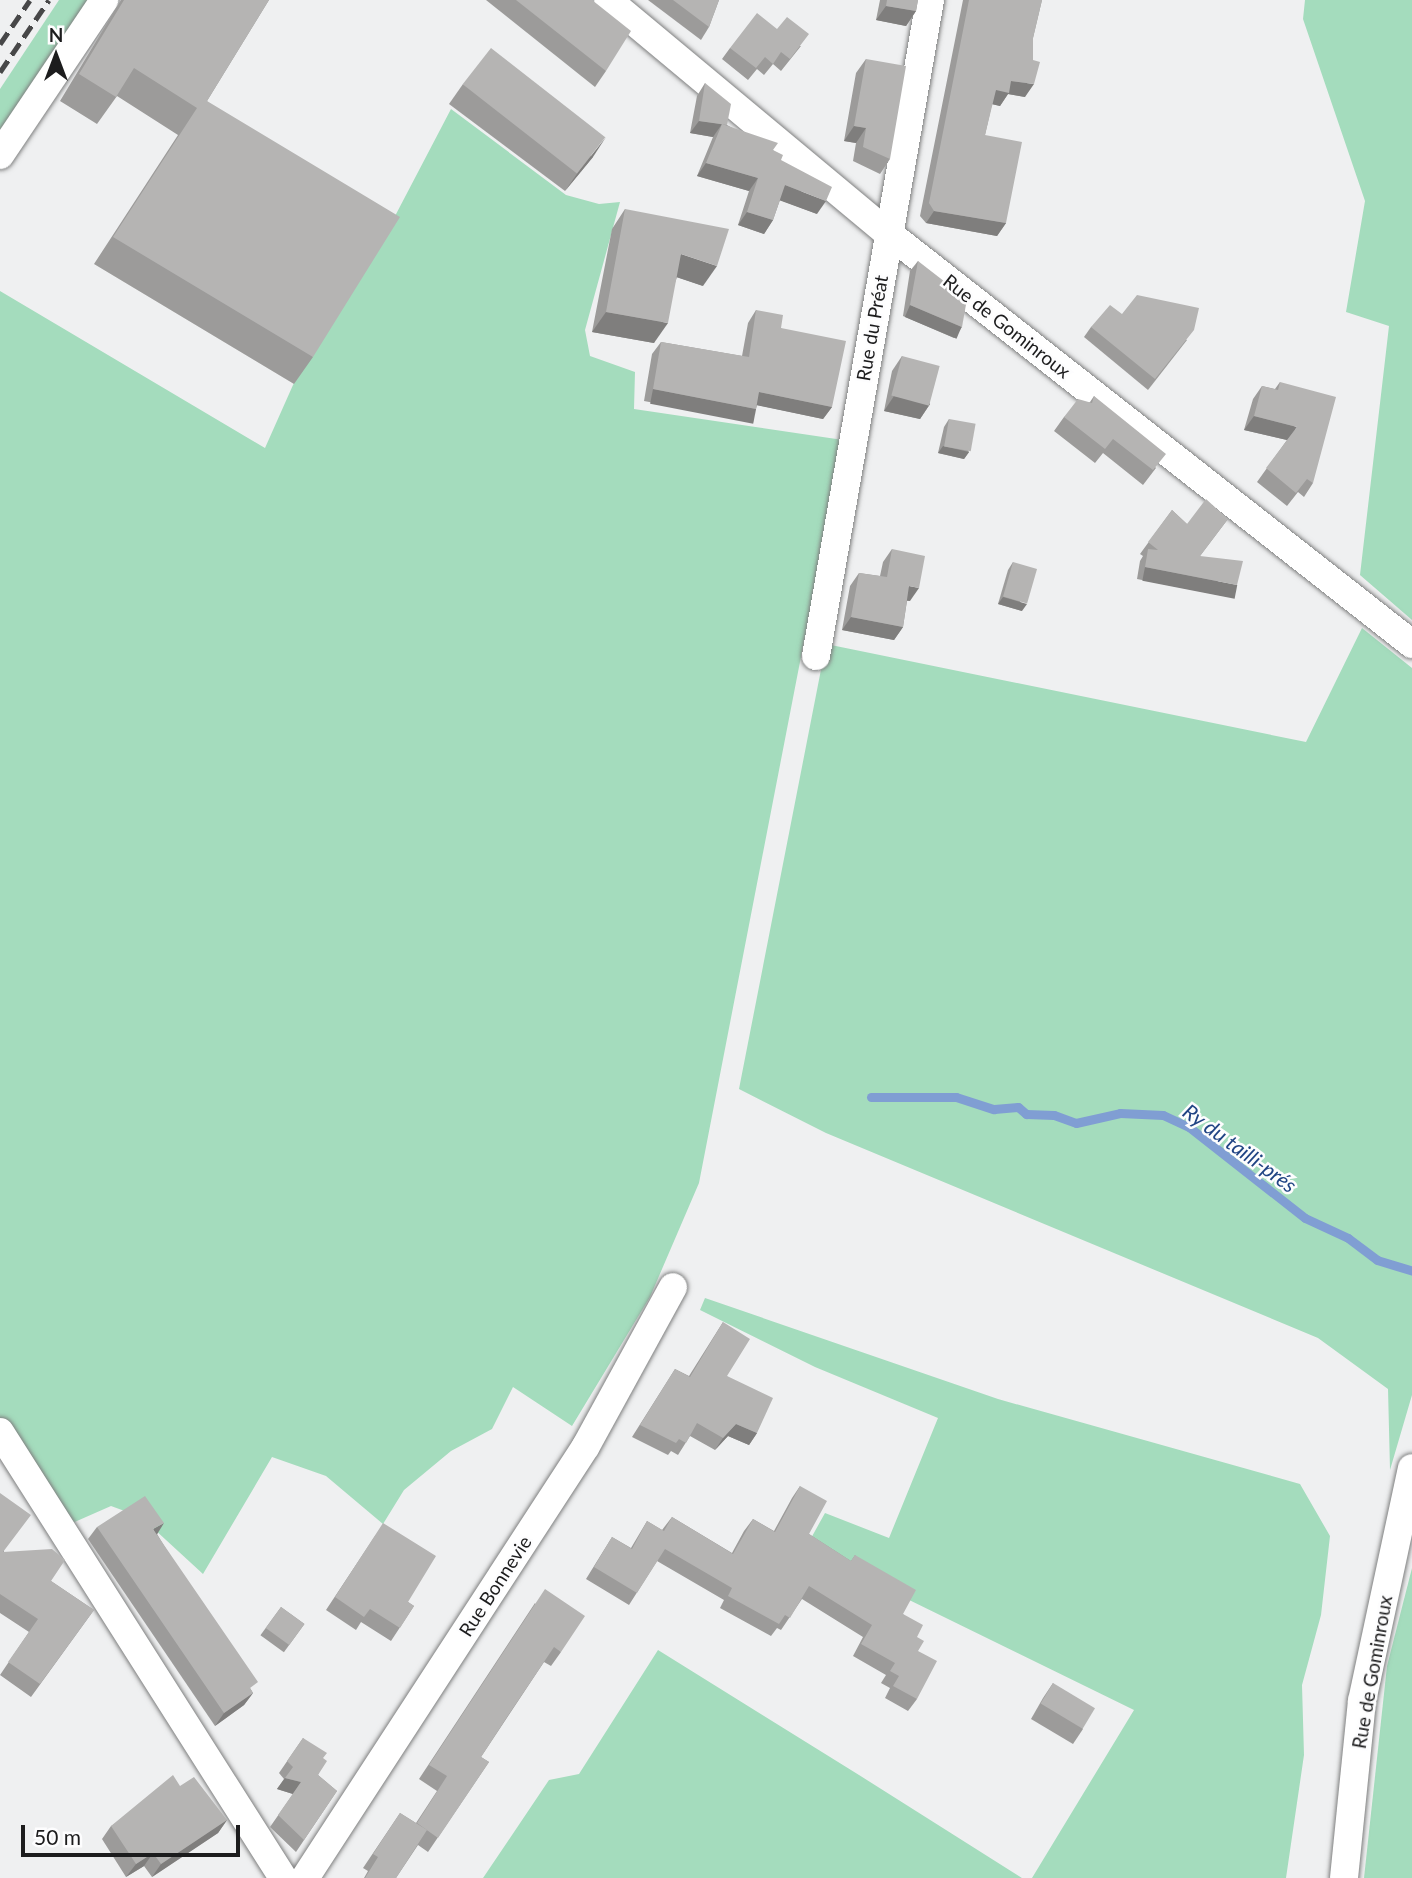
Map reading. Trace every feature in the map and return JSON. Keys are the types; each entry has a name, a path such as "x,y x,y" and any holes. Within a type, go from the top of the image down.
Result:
{"street":[{"path":"0,155 104,0"},
{"name":"Rue de Gominroux","path":"608,0 888,233 1412,644"},
{"name":"Rue du Préat","path":"816,656 930,0"},
{"name":"Rue Bonnevie","path":"305,1878 586,1446 673,1287"},
{"path":"0,1432 283,1878"},
{"name":"Rue de Gominroux","path":"1344,1878 1362,1701 1412,1468"}],"green space":[{"path":"59,0 103,0 0,153 0,89"},
{"path":"1305,0 1412,0 1412,620 1360,575 1389,326 1346,312 1365,201 1303,19"},
{"path":"451,109 566,195 599,204 620,202 585,330 590,356 635,372 634,409 843,440 699,1183 650,1297 572,1426 513,1387 492,1429 451,1451 404,1490 383,1524 326,1476 272,1457 203,1574 141,1517 111,1506 61,1528 0,1420 0,291 265,448 293,385 383,239"},
{"path":"1362,628 1412,668 1412,1395 1390,1470 1388,1389 1318,1338 826,1133 739,1089 826,644 1306,742"},
{"path":"705,1298 998,1399 1300,1484 1330,1536 1321,1615 1302,1685 1304,1755 1286,1878 1032,1878 1134,1710 805,1549 825,1513 889,1538 938,1418 815,1367 700,1310"},
{"path":"1412,1568 1412,1878 1364,1878 1387,1666"},
{"path":"658,1650 1022,1878 483,1878 549,1780 579,1774"}],"building":[{"path":"124,0 269,0 207,101 400,217 313,357 113,237 197,108 134,68 116,97 79,74"},
{"path":"516,0 592,0 631,31 606,71"},
{"path":"673,0 719,0 709,27"},
{"path":"887,0 918,0 916,11 886,6"},
{"path":"969,0 1042,0 1033,38 1033,60 1040,62 1034,84 1011,81 1009,93 996,90 985,135 1022,142 1006,223 934,211 929,203"},
{"path":"757,13 777,29 787,17 809,34 790,59 781,52 773,64 765,57 756,68 730,48"},
{"path":"491,48 605,137 577,174 463,84"},
{"path":"866,59 906,66 890,159 863,147 866,128 854,126"},
{"path":"705,83 731,104 727,125 699,121"},
{"path":"722,124 778,143 773,150 783,155 781,160 832,187 826,201 785,185 773,220 747,212 758,178 706,163"},
{"path":"625,209 729,229 717,266 681,254 668,323 606,312"},
{"path":"918,261 967,299 962,327 910,305"},
{"path":"1137,295 1199,308 1194,330 1155,379 1091,327 1110,305 1122,314"},
{"path":"756,310 783,315 781,328 846,341 832,407 759,392 756,409 653,389 661,342 749,357"},
{"path":"902,356 940,366 929,406 891,396"},
{"path":"1280,382 1336,397 1313,483 1307,479 1296,493 1266,468 1297,427 1254,416 1262,386 1278,390"},
{"path":"1094,396 1166,454 1153,470 1113,439 1105,449 1064,417 1078,399 1092,403"},
{"path":"949,419 976,424 971,451 944,447"},
{"path":"1206,499 1228,519 1200,556 1243,561 1237,585 1145,567 1148,549 1158,550 1148,542 1172,510 1187,524"},
{"path":"892,549 925,556 919,588 909,586 903,627 851,617 859,573 887,577"},
{"path":"1013,562 1037,569 1027,603 1003,597"},
{"path":"723,1322 750,1339 727,1376 773,1398 757,1433 736,1424 723,1438 697,1423 686,1443 679,1439 676,1443 640,1425 675,1369 690,1377"},
{"path":"800,1486 827,1501 809,1534 851,1561 855,1555 916,1590 903,1614 923,1625 917,1637 924,1641 918,1651 937,1661 917,1699 893,1686 899,1676 890,1671 895,1663 861,1644 872,1625 809,1586 790,1618 785,1615 779,1624 728,1596 732,1588 665,1549 637,1593 594,1567 612,1537 632,1549 647,1521 664,1531 672,1517 733,1554 753,1519 775,1532"},
{"path":"0,1493 31,1515 3,1552 52,1549 65,1560 51,1581 94,1610 40,1684 8,1662 38,1619 0,1594"},
{"path":"145,1496 164,1523 153,1529 258,1682 250,1688 253,1693 224,1713 97,1527"},
{"path":"383,1523 436,1556 408,1602 414,1606 400,1628 370,1609 364,1617 335,1597"},
{"path":"545,1589 585,1616 561,1652 554,1647 507,1717 481,1757 489,1762 438,1838 417,1823 447,1776 429,1765"},
{"path":"281,1607 304,1624 289,1645 266,1628"},
{"path":"1053,1683 1095,1708 1083,1729 1041,1704"},
{"path":"303,1738 327,1753 323,1758 327,1761 318,1775 337,1791 304,1840 278,1815 301,1782 285,1778 293,1767 287,1761"},
{"path":"173,1775 180,1786 194,1777 227,1820 161,1864 153,1853 136,1864 111,1826"},
{"path":"400,1813 427,1830 396,1878 365,1878 378,1857 373,1854"}],"waterway":[{"name":"Ry du tailli-prés","path":"871,1097 956,1097 994,1109 1018,1107 1026,1114 1054,1115 1076,1123 1120,1113 1163,1115 1189,1127 1305,1218 1348,1238 1377,1260 1412,1271"}],"railway":[{"path":"0,44 30,0"},
{"path":"0,72 49,0"}]}
